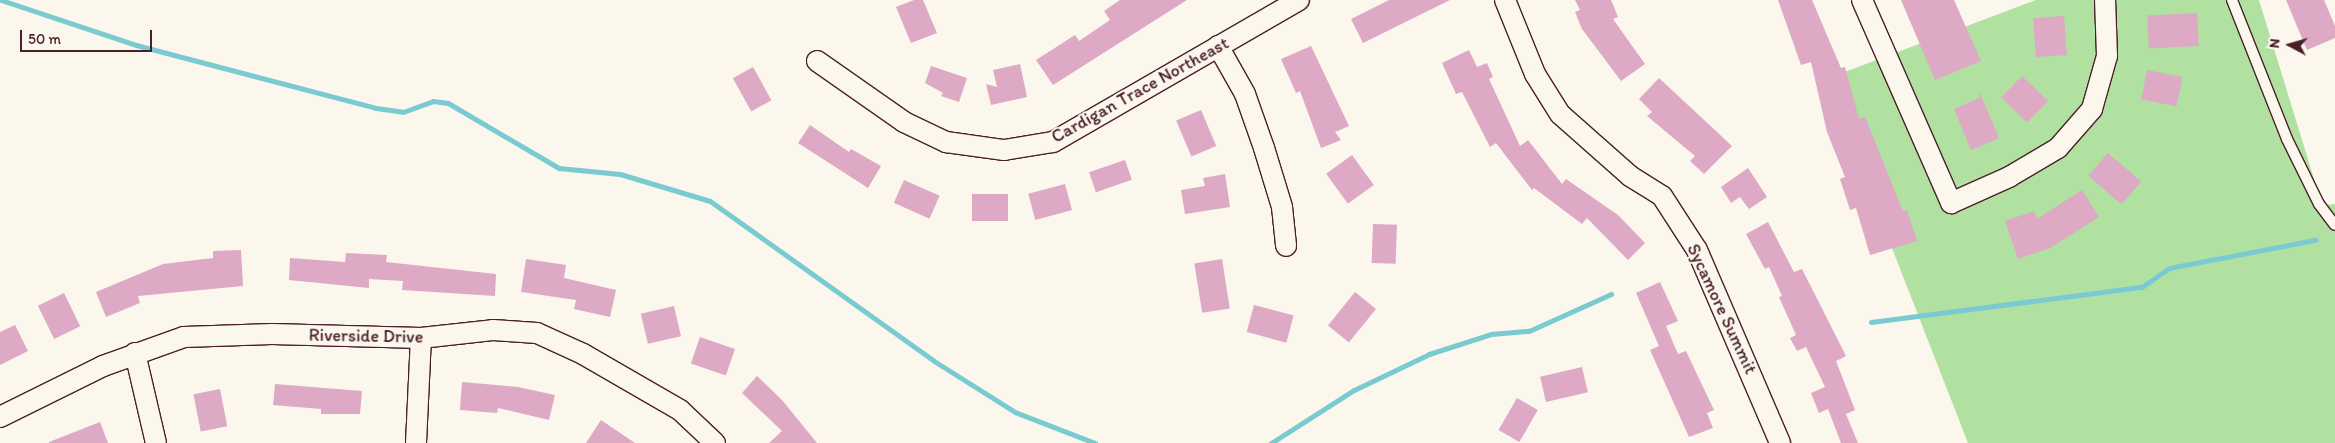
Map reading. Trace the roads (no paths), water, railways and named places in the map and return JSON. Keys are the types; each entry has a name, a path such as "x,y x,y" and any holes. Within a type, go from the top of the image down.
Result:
{"street":[{"name":"Cardigan Trace Northeast","path":"817,60 904,122 937,138 1004,150 1053,142 1299,0"},
{"name":"Sycamore Summit","path":"1505,0 1535,74 1560,114 1630,176 1662,196 1697,250 1780,443"},
{"path":"1862,0 1951,203 2009,178 2058,148 2092,109 2108,56 2105,0"},
{"path":"1218,46 1245,94 1264,148 1282,207 1286,246"},
{"name":"Riverside Drive","path":"0,417 135,353 184,337 272,334 421,338 493,330 537,333 583,354 680,410 715,443"},
{"path":"416,443 421,338"},
{"path":"135,353 156,443"}],"lane":[{"path":"2232,0 2288,139 2319,204 2335,225"}],"waterway":[{"path":"1,0 136,45 376,108 403,112 433,101 448,103 559,168 620,174 710,201 934,361 1015,412 1095,443"},
{"path":"1871,322 2142,287 2169,268 2315,240"},
{"path":"1271,443 1354,390 1429,354 1491,334 1529,331 1611,294"}]}
